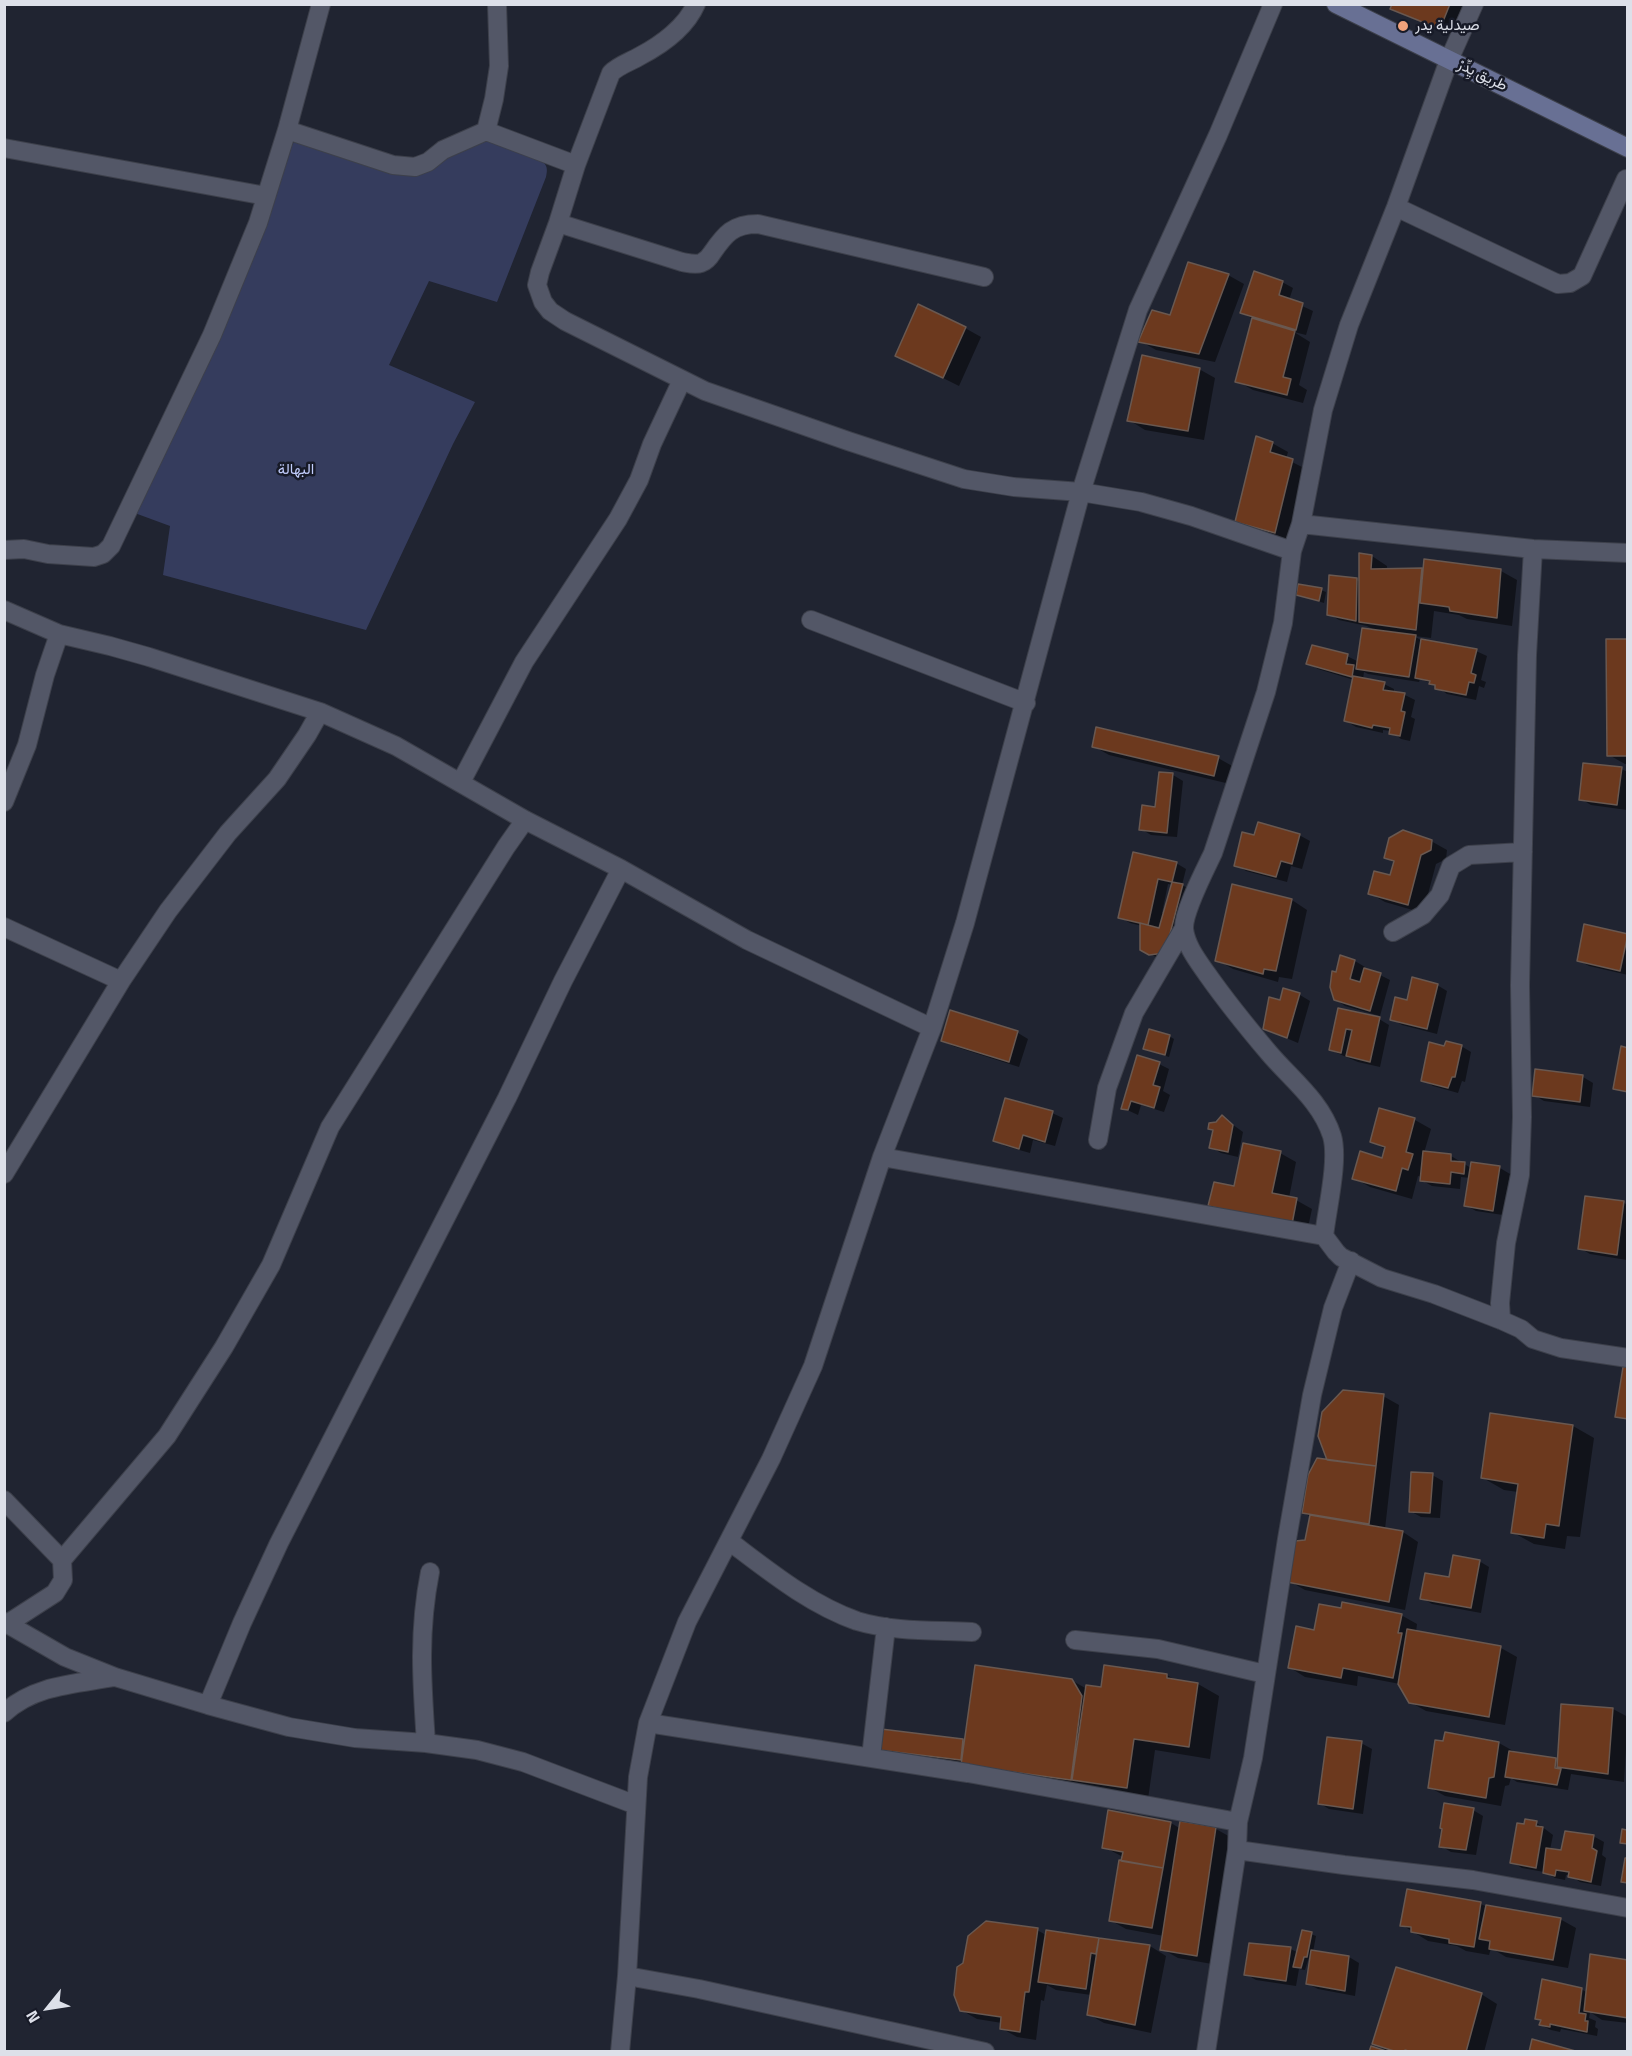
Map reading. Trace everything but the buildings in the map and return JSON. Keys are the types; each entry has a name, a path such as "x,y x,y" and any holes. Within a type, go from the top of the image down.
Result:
{"street":[{"path":"4,550 24,549 48,554 94,557 103,554 111,546 212,335 258,223 287,130 321,4"},
{"path":"486,131 494,99 498,66 497,4"},
{"path":"696,4 686,22 672,34 647,52 620,66 612,74 576,165 540,272 537,285 543,302 550,311 565,321 705,391 964,479 1014,487 1081,492 1141,502 1191,516 1292,551"},
{"path":"620,2052 627,1976 638,1777 648,1723 687,1622 771,1459 813,1366 882,1157 932,1028 965,923 1081,492 1138,310 1218,135 1273,4"},
{"name":"طريق يِدِّرْ","path":"1336,4 1628,148"},
{"path":"1098,1140 1107,1088 1134,1013 1184,928 1198,886 1213,853 1266,692 1283,622 1292,551 1301,524 1326,399 1349,325 1396,207 1449,60 1474,4"},
{"path":"287,130 393,165 415,167 428,162 443,150 486,131 576,165"},
{"path":"4,148 266,196"},
{"path":"1396,207 1558,284 1570,283 1582,276 1626,179"},
{"path":"558,224 682,262 698,264 707,260 722,238 731,231 745,224 758,224 984,277"},
{"path":"461,782 524,662 618,519 639,480 652,444 682,380"},
{"path":"1301,524 1533,549 1628,554"},
{"path":"1501,1320 1500,1303 1506,1243 1520,1175 1522,1094 1520,985 1527,655 1533,549"},
{"path":"4,609 59,634 139,654 320,712 396,746 525,820 747,940 932,1028"},
{"path":"811,620 1026,703"},
{"path":"4,802 27,745 45,675 59,634"},
{"path":"4,1174 121,981 168,911 228,833 277,779 320,712"},
{"path":"62,1560 167,1436 224,1347 271,1265 330,1127 525,820"},
{"path":"1393,932 1424,915 1440,895 1451,867 1469,855 1523,852"},
{"path":"208,1705 279,1543 621,870"},
{"path":"4,927 121,981"},
{"path":"1184,928 1195,956 1224,997 1270,1055 1304,1089 1332,1134 1335,1149 1324,1236"},
{"path":"882,1157 1324,1236 1336,1252 1382,1278 1434,1294 1501,1320 1521,1329 1533,1339 1561,1348 1628,1358"},
{"path":"1206,2052 1237,1850 1238,1822 1253,1758 1312,1395 1333,1308 1351,1262"},
{"path":"4,1500 62,1560 63,1580 56,1593 6,1623 65,1657 115,1677 289,1727 355,1738 426,1743 477,1750 523,1762 636,1805"},
{"path":"729,1541 800,1593 858,1621 886,1627 972,1632"},
{"path":"426,1743 421,1669 423,1605 430,1572"},
{"path":"871,1757 886,1627"},
{"path":"1075,1640 1158,1649 1265,1674"},
{"path":"4,1713 16,1702 42,1690 115,1677"},
{"path":"648,1723 968,1773 1238,1822"},
{"path":"1237,1850 1473,1880 1628,1908"},
{"path":"627,1976 699,1989 985,2052"}],"green space":[{"name":"البهالة","path":"481,140 515,148 532,155 546,166 546,177 497,302 429,281 389,365 475,402 366,630 163,575 170,526 132,512 290,144 301,141 396,168"}],"place":[{"name":"صيدلية يدر","path":"1403,26"}]}
